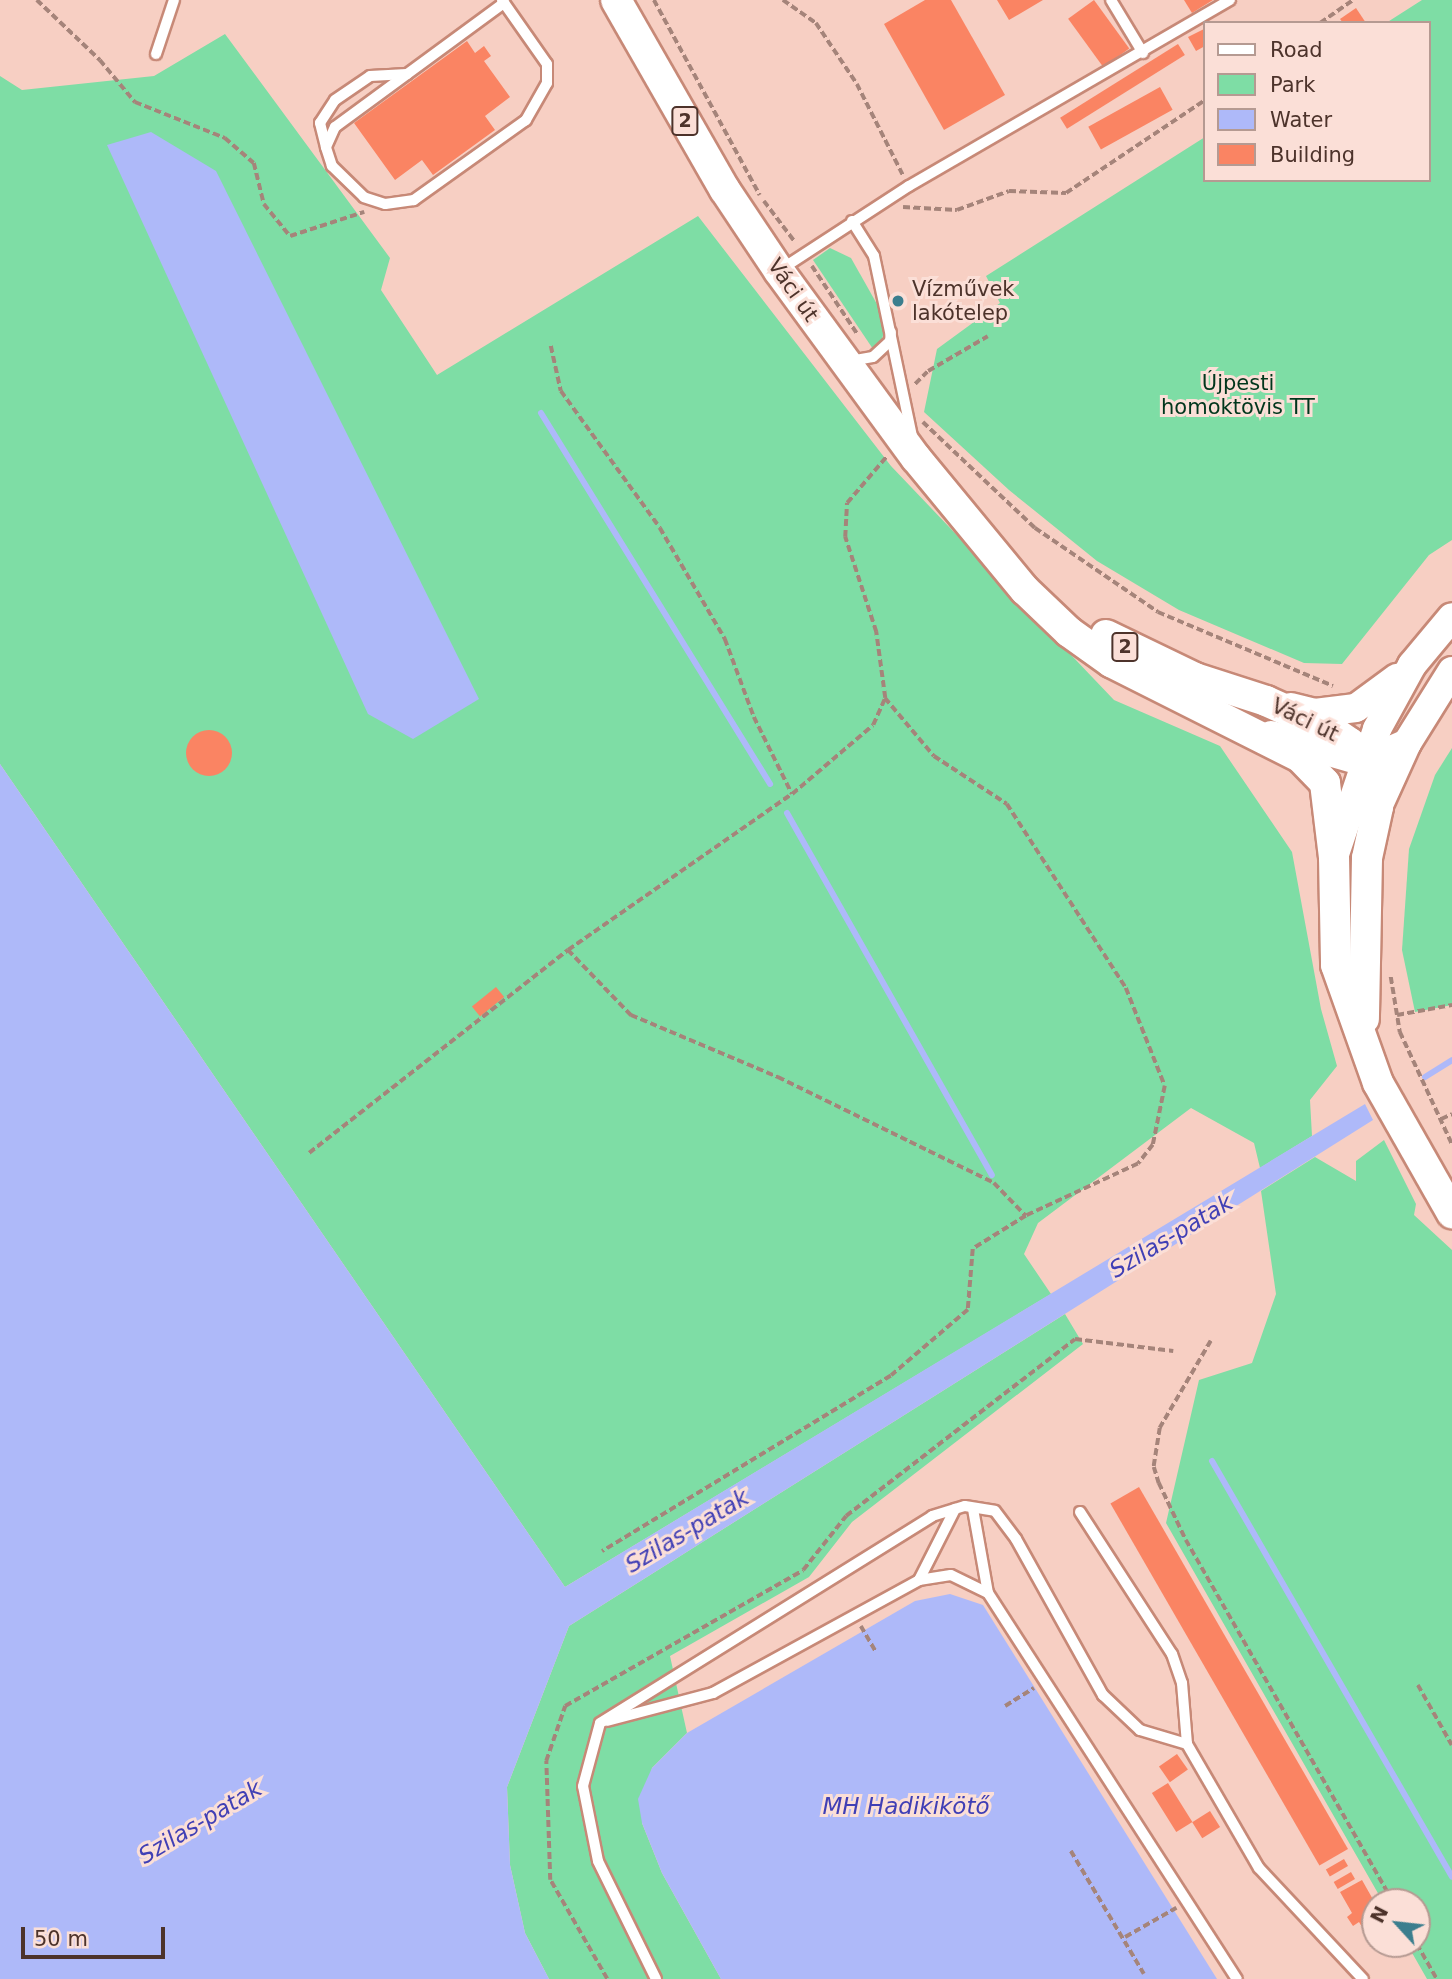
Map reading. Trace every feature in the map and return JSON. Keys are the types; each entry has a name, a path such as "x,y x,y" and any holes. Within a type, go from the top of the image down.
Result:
{"main road":[{"name":"Váci út","path":"616,0 726,190 779,271 909,449 1002,557 1025,590 1090,647 1182,700 1245,728 1300,757 1325,783 1334,858 1332,912 1336,965 1364,1031 1378,1083 1401,1129 1448,1198"},
{"name":"Váci út","path":"1002,557 1079,619 1127,648 1195,678 1266,701 1331,730 1350,743 1364,762 1378,807 1367,858 1364,1031"},
{"path":"1266,701 1315,713 1356,708 1412,665 1452,617"},
{"path":"1334,858 1364,762 1412,665"},
{"path":"1378,807 1407,743 1452,671"},
{"path":"1245,728 1364,762 1407,743"}],"lane":[{"path":"156,54 174,0"},
{"path":"1111,0 1143,52"},
{"path":"779,271 909,186 1230,0"},
{"path":"326,147 335,127 407,74 503,2 547,64 547,83 526,120 414,200 385,204 364,197 332,166 326,147 320,123 335,100 370,76 407,74"},
{"path":"852,221 874,256 892,325 906,402 909,449"},
{"path":"843,362 873,357 890,341 892,325"},
{"path":"919,1580 955,1508"},
{"path":"656,1979 598,1861 583,1786 600,1723 932,1516 955,1508 995,1511 1016,1539 1103,1695 1119,1715 1140,1730 1187,1744"},
{"path":"973,1509 988,1593 1237,1979"},
{"path":"1080,1512 1172,1654 1182,1683 1187,1744 1259,1868 1363,1979"},
{"path":"600,1723 713,1693 919,1580 951,1575 988,1593"}],"path":[{"path":"37,0 100,60 135,102 225,138 254,163 264,204 290,236 385,204"},
{"path":"654,0 760,197 804,253 873,357"},
{"path":"782,0 816,23 857,85 909,186"},
{"path":"1323,21 1353,0"},
{"path":"873,209 957,210 1009,191 1066,193 1204,101"},
{"path":"988,336 928,371 906,402 1035,528 1158,612 1334,687 1351,698 1356,708"},
{"path":"551,346 561,391 660,528 725,639 754,718 792,794"},
{"path":"309,1153 568,950 792,794 873,725 885,698 876,632 845,537 848,503 909,449"},
{"path":"602,1552 891,1376 968,1310 974,1249 1026,1216 1138,1164 1153,1145 1165,1086 1126,988 1007,804 934,756 885,698"},
{"path":"568,950 631,1016 778,1077 995,1183 1026,1216"},
{"path":"1389,963 1397,1015 1412,1060 1452,1144"},
{"path":"1397,1015 1452,1005"},
{"path":"1441,1119 1452,1114"},
{"path":"1075,1339 1173,1351"},
{"path":"1211,1341 1160,1428 1154,1458 1159,1483 1186,1540 1385,1888"},
{"path":"855,1615 876,1652"},
{"path":"1005,1706 1044,1681"},
{"path":"1418,1685 1452,1745"},
{"path":"1071,1851 1144,1974"},
{"path":"1124,1937 1187,1902"},
{"path":"1425,1958 1437,1979"}],"green space":[{"name":"Újpesti homoktövis TT","path":"1422,0 1452,0 1452,540 1429,555 1342,664 1304,663 1179,610 1097,561 1009,490 924,412 937,349 1000,303 986,276 1204,138 1204,182 1431,182 1431,21 1389,21"},
{"path":"225,34 390,258 381,290 437,375 698,216 891,466 1114,700 1220,746 1292,852 1321,1009 1337,1066 1310,1100 1312,1136 1260,1168 1254,1143 1191,1108 1038,1223 1024,1254 1051,1294 565,1587 0,764 0,76 22,90 154,76"},
{"path":"830,248 851,258 886,320 882,340 873,349 813,260"},
{"path":"1452,748 1452,1005 1415,1012 1402,950 1409,849 1435,775"},
{"path":"1384,1140 1416,1204 1414,1215 1452,1250 1452,1979 1427,1979 1415,1958 1431,1958 1431,1888 1375,1888 1166,1523 1199,1380 1252,1363 1276,1294 1261,1191 1315,1157 1356,1181 1356,1161"},
{"path":"1065,1314 1083,1344 852,1522 809,1577 670,1656 687,1733 652,1768 642,1823 662,1873 721,1979 549,1979 525,1933 510,1865 507,1787 569,1626"}],"water":[{"path":"151,132 216,171 479,699 413,739 368,714 107,145"},
{"path":"0,764 565,1587 1365,1104 1373,1120 569,1626 507,1787 510,1865 525,1933 549,1979 0,1979"},
{"name":"MH Hadikikötő","path":"950,1594 983,1605 1217,1979 721,1979 662,1873 642,1823 638,1799 652,1768 687,1733 915,1601"}],"building":[{"path":"925,0 951,0 1005,95 944,130 884,24"},
{"path":"997,0 1043,0 1009,20"},
{"path":"1094,0 1129,49 1103,67 1068,19"},
{"path":"1184,0 1213,0 1192,13"},
{"path":"1356,8 1365,21 1342,21 1340,19"},
{"path":"1204,29 1204,47 1196,51 1188,37"},
{"path":"467,41 475,53 484,46 491,56 484,61 510,97 485,116 495,130 433,175 422,160 395,180 354,123"},
{"path":"1178,44 1185,55 1067,129 1060,118"},
{"path":"1160,87 1173,110 1101,149 1088,127"},
{"path":"209,730 225,737 232,753 225,769 209,776 193,769 186,753 193,737"},
{"path":"496,987 504,997 480,1017 472,1007"},
{"path":"1139,1487 1348,1849 1319,1865 1110,1504"},
{"path":"1177,1754 1188,1770 1170,1782 1159,1767"},
{"path":"1168,1783 1192,1822 1176,1832 1152,1793"},
{"path":"1210,1811 1220,1827 1202,1838 1192,1822"},
{"path":"1344,1859 1348,1866 1330,1876 1326,1869"},
{"path":"1351,1872 1355,1879 1338,1889 1334,1882"},
{"path":"1362,1880 1367,1888 1361,1888 1361,1925 1359,1922 1353,1926 1347,1917 1352,1913 1340,1892"}],"waterway":[{"path":"541,413 770,784"},
{"path":"787,813 992,1175"},
{"name":"Szilas-patak","path":"1425,1077 1452,1060"},
{"path":"1212,1461 1452,1877"}],"place":[{"name":"Vízművek lakótelep","path":"898,301"}]}
